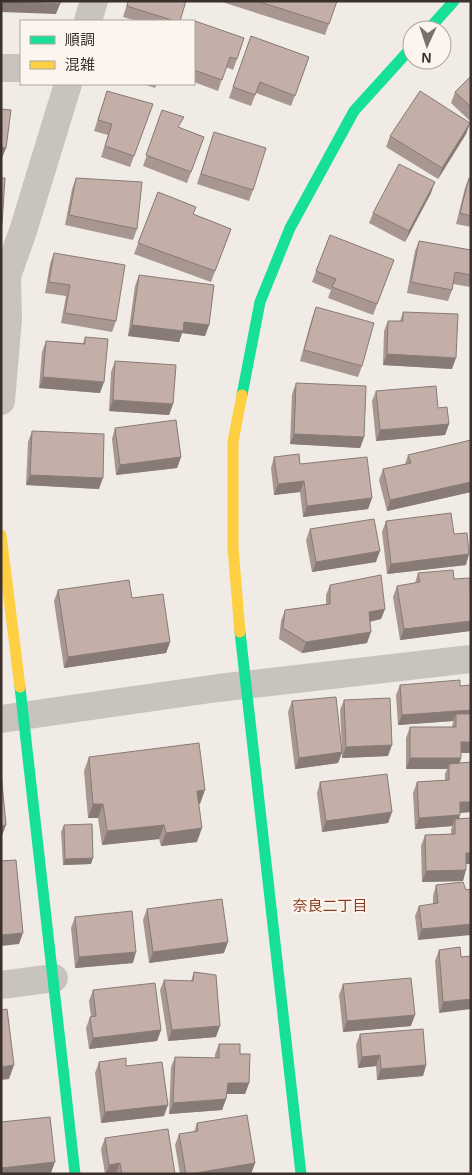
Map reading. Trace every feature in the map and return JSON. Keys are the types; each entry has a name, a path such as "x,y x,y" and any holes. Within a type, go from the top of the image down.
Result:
{"street":[{"path":"88,20 94,1"},
{"path":"437,20 454,1"},
{"path":"301,1174 244,685 234,548 233,442 260,302 290,228 354,111 402,59"},
{"path":"1,68 20,68"},
{"path":"1,401 8,319 4,276 23,232 68,85"},
{"path":"1,535 13,718 54,978 75,1174"},
{"path":"13,718 244,685 471,659"},
{"path":"1,985 54,978"}],"building":[{"path":"5,1 60,1 60,4"},
{"path":"128,1 186,1 180,20 172,20 127,6"},
{"path":"257,1 337,1 329,24"},
{"path":"195,21 244,38 237,59 230,57 222,80 195,70"},
{"path":"251,36 309,57 295,96 260,82 255,95 233,87"},
{"path":"471,76 471,107 455,92"},
{"path":"107,91 153,104 134,156 105,146 112,124 98,120"},
{"path":"420,91 470,123 442,168 390,136"},
{"path":"1,109 11,110 6,148 1,147"},
{"path":"162,110 184,117 178,127 204,137 191,172 146,155"},
{"path":"214,132 266,148 253,190 201,174"},
{"path":"399,164 435,182 409,231 373,213"},
{"path":"1,178 5,178 2,224 1,224"},
{"path":"76,178 142,182 137,229 69,215"},
{"path":"469,178 471,178 471,216 460,213"},
{"path":"158,192 196,207 193,214 231,229 215,271 138,243"},
{"path":"330,235 394,260 377,304 332,287 336,279 316,271"},
{"path":"419,241 471,250 471,275 455,272 452,290 411,282"},
{"path":"54,253 125,265 116,321 65,313 70,285 49,282"},
{"path":"139,275 214,285 209,325 184,322 183,331 132,325"},
{"path":"316,307 374,323 362,366 304,350"},
{"path":"403,312 458,314 456,358 387,354 388,321 403,321"},
{"path":"85,337 108,339 104,382 43,377 46,341 85,344"},
{"path":"115,361 176,365 173,404 113,400"},
{"path":"296,383 366,386 364,437 294,434"},
{"path":"436,386 438,408 447,407 449,424 380,430 376,391"},
{"path":"176,420 181,457 120,465 115,428"},
{"path":"32,431 104,434 103,478 30,475"},
{"path":"471,440 471,482 390,500 383,469 411,463 408,455"},
{"path":"299,454 300,464 367,457 372,498 307,506 304,481 278,484 274,457"},
{"path":"451,513 454,534 467,533 469,554 391,564 386,521"},
{"path":"374,519 380,551 316,562 310,529"},
{"path":"453,570 454,579 470,578 471,621 404,629 397,586 420,582 418,573"},
{"path":"381,575 385,609 369,612 371,632 306,642 283,628 285,610 330,604 330,585"},
{"path":"129,580 132,598 163,594 170,642 68,657 58,590"},
{"path":"460,680 460,686 471,685 471,710 402,715 400,685"},
{"path":"336,697 342,752 299,758 292,701"},
{"path":"390,698 392,745 346,747 344,700"},
{"path":"456,714 471,714 471,742 461,742 461,758 410,758 410,727 456,727"},
{"path":"199,743 205,790 197,791 202,828 166,833 164,825 107,831 103,804 93,804 89,757"},
{"path":"471,762 471,802 460,802 460,815 419,818 417,782 449,780 449,764"},
{"path":"1,772 6,825 1,826"},
{"path":"387,774 392,812 326,821 320,782"},
{"path":"471,818 471,853 466,853 466,870 426,871 425,835 455,834 455,819"},
{"path":"92,824 93,858 65,859 64,825"},
{"path":"16,860 23,933 1,935 1,861"},
{"path":"463,882 466,890 471,889 471,924 422,929 419,906 438,903 436,885"},
{"path":"222,899 228,942 153,952 147,909"},
{"path":"132,911 136,952 79,957 75,917"},
{"path":"460,947 461,957 471,956 471,999 443,1002 439,950"},
{"path":"194,972 216,975 220,1026 172,1030 164,980 193,981"},
{"path":"411,978 415,1015 347,1021 343,984"},
{"path":"155,983 161,1030 93,1038 90,1017 96,1016 93,990"},
{"path":"7,1009 14,1065 1,1067 1,1010"},
{"path":"423,1029 426,1065 381,1069 380,1055 362,1057 360,1034"},
{"path":"219,1044 240,1044 240,1054 250,1054 249,1083 228,1083 226,1099 173,1103 175,1057 219,1058"},
{"path":"126,1058 126,1066 162,1062 168,1105 105,1112 99,1062"},
{"path":"247,1115 255,1163 186,1174 179,1134 198,1131 197,1123"},
{"path":"50,1117 55,1162 1,1168 1,1122"},
{"path":"168,1129 175,1174 122,1174 120,1163 109,1165 105,1138"}],"traffic: fast":[{"path":"437,20 454,1"},
{"path":"242,395 260,302 290,228 354,111 402,58"},
{"path":"240,632 301,1174"},
{"path":"20,687 75,1174"}],"traffic: slow":[{"path":"240,632 233,548 233,442 242,395"},
{"path":"1,535 20,687"}],"district":[{"name":"奈良二丁目","path":"330,905"}]}
